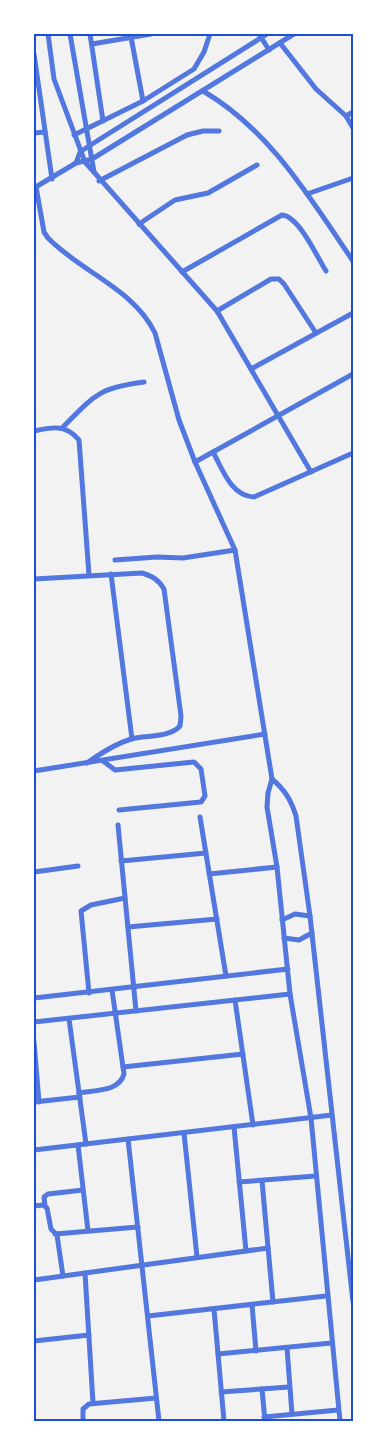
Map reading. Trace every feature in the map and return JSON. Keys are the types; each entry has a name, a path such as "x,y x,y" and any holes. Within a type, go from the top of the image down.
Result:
{"street":[{"path":"48,34 54,79 85,162 99,181 217,311 312,472"},
{"path":"70,34 95,175"},
{"path":"90,34 103,121"},
{"path":"92,44 151,34"},
{"path":"74,135 143,101 194,69 204,52 210,34"},
{"path":"76,163 80,152 260,36 267,34"},
{"path":"294,34 92,159 76,163 35,188 48,238 132,302 150,321 179,420 195,462 235,550 272,779 268,792 267,807 276,867 290,994 311,1118 326,1296 340,1421"},
{"path":"260,36 269,50"},
{"path":"132,37 143,101"},
{"path":"280,43 316,89 346,116 353,128"},
{"path":"34,58 52,179"},
{"path":"203,91 234,111 262,136 307,194 353,261"},
{"path":"346,116 353,112"},
{"path":"99,181 187,135 203,131 219,132"},
{"path":"34,133 45,132"},
{"path":"139,224 175,200 208,193 257,165"},
{"path":"307,194 353,178"},
{"path":"182,272 282,215 288,216 297,223 326,271"},
{"path":"217,311 271,279 278,279 284,284 316,333"},
{"path":"251,369 353,312"},
{"path":"195,462 353,374"},
{"path":"34,431 64,427 100,392 114,386 144,382"},
{"path":"64,427 79,440 81,450 89,575"},
{"path":"213,452 233,488 246,497 261,495 353,453"},
{"path":"115,560 157,557 183,558 235,550"},
{"path":"34,579 142,573 151,575 159,581 164,589 181,722 176,730 132,739 116,745 87,763"},
{"path":"111,574 132,739"},
{"path":"34,771 265,734"},
{"path":"103,760 115,770 190,762 197,764 201,769 205,796 201,802 119,810"},
{"path":"272,779 283,789 292,802 296,816 312,933 353,1302"},
{"path":"200,817 226,976"},
{"path":"118,825 136,1011"},
{"path":"122,860 206,853"},
{"path":"34,872 78,866"},
{"path":"209,874 276,867"},
{"path":"89,993 81,911 91,905 125,898"},
{"path":"282,920 295,914 310,916"},
{"path":"128,927 217,919"},
{"path":"284,938 299,940 312,933"},
{"path":"34,998 288,969"},
{"path":"34,1042 36,1102 79,1095 118,1085 124,1074 112,990"},
{"path":"34,1022 290,994"},
{"path":"236,1000 253,1124"},
{"path":"69,1019 86,1144"},
{"path":"123,1067 243,1054"},
{"path":"34,1150 332,1115"},
{"path":"234,1127 246,1250"},
{"path":"184,1133 197,1257"},
{"path":"128,1139 159,1421"},
{"path":"78,1145 88,1231"},
{"path":"239,1182 316,1176"},
{"path":"262,1181 273,1302"},
{"path":"63,1276 57,1234 50,1227 44,1197 48,1194 83,1190"},
{"path":"34,1206 45,1206"},
{"path":"55,1234 138,1227"},
{"path":"34,1280 268,1248"},
{"path":"85,1273 93,1403"},
{"path":"148,1316 326,1296"},
{"path":"252,1305 256,1351"},
{"path":"214,1309 224,1421"},
{"path":"34,1341 89,1335"},
{"path":"218,1354 331,1343"},
{"path":"287,1348 292,1414"},
{"path":"221,1392 289,1387"},
{"path":"262,1389 265,1419 292,1414 338,1410"},
{"path":"82,1421 84,1409 93,1403 156,1398"}]}
